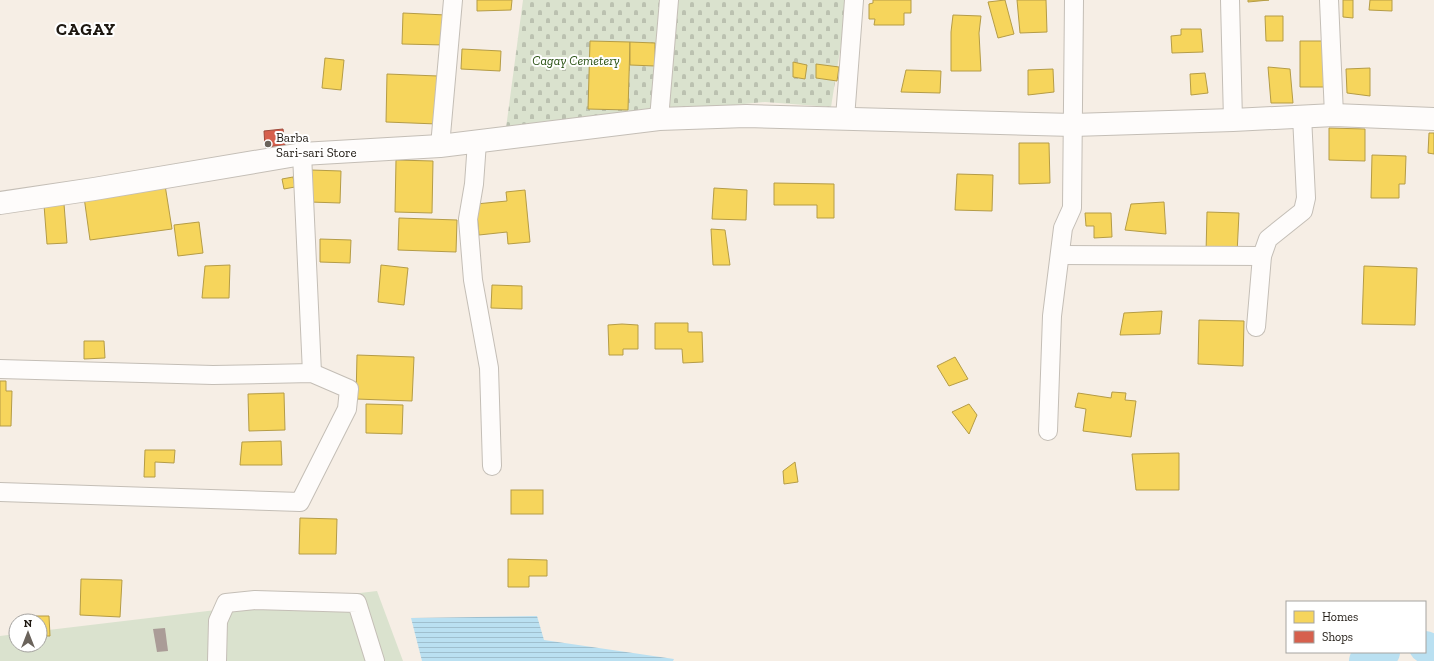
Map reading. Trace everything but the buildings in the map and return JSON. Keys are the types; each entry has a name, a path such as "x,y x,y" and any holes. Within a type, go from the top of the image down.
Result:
{"street":[{"path":"440,146 453,0"},
{"path":"659,119 669,0"},
{"path":"845,118 854,0"},
{"path":"1048,431 1052,316 1063,228 1072,208 1074,125 1074,0"},
{"path":"1230,0 1233,120"},
{"path":"1329,0 1334,115"},
{"path":"0,203 94,189 302,154 440,146 659,119 746,116 1074,125 1334,115 1434,119"},
{"path":"1256,327 1262,256 1268,239 1303,211 1306,198 1302,116"},
{"path":"477,142 474,184 468,219 473,280 489,368 492,466"},
{"path":"302,154 312,373"},
{"path":"1060,255 1262,256"},
{"path":"0,369 214,375 312,373 349,389 347,409 300,502 0,492"},
{"path":"217,661 218,621 226,603 255,600 357,604 375,661"}],"green space":[{"name":"Cagay Cemetery","path":"523,0 848,0 831,107 765,102 506,128"},
{"path":"377,591 403,661 0,661 0,636 8,635 8,653 48,653 48,630"}],"water":[{"path":"537,616 544,640 674,659 673,661 422,661 411,618"}],"waterway":[{"path":"1426,647 1434,650"},
{"path":"1365,661 1382,653"}],"place":[{"name":"Barba Sari-sari Store","path":"268,144"}],"district":[{"name":"CAGAY","path":"86,29"}]}
